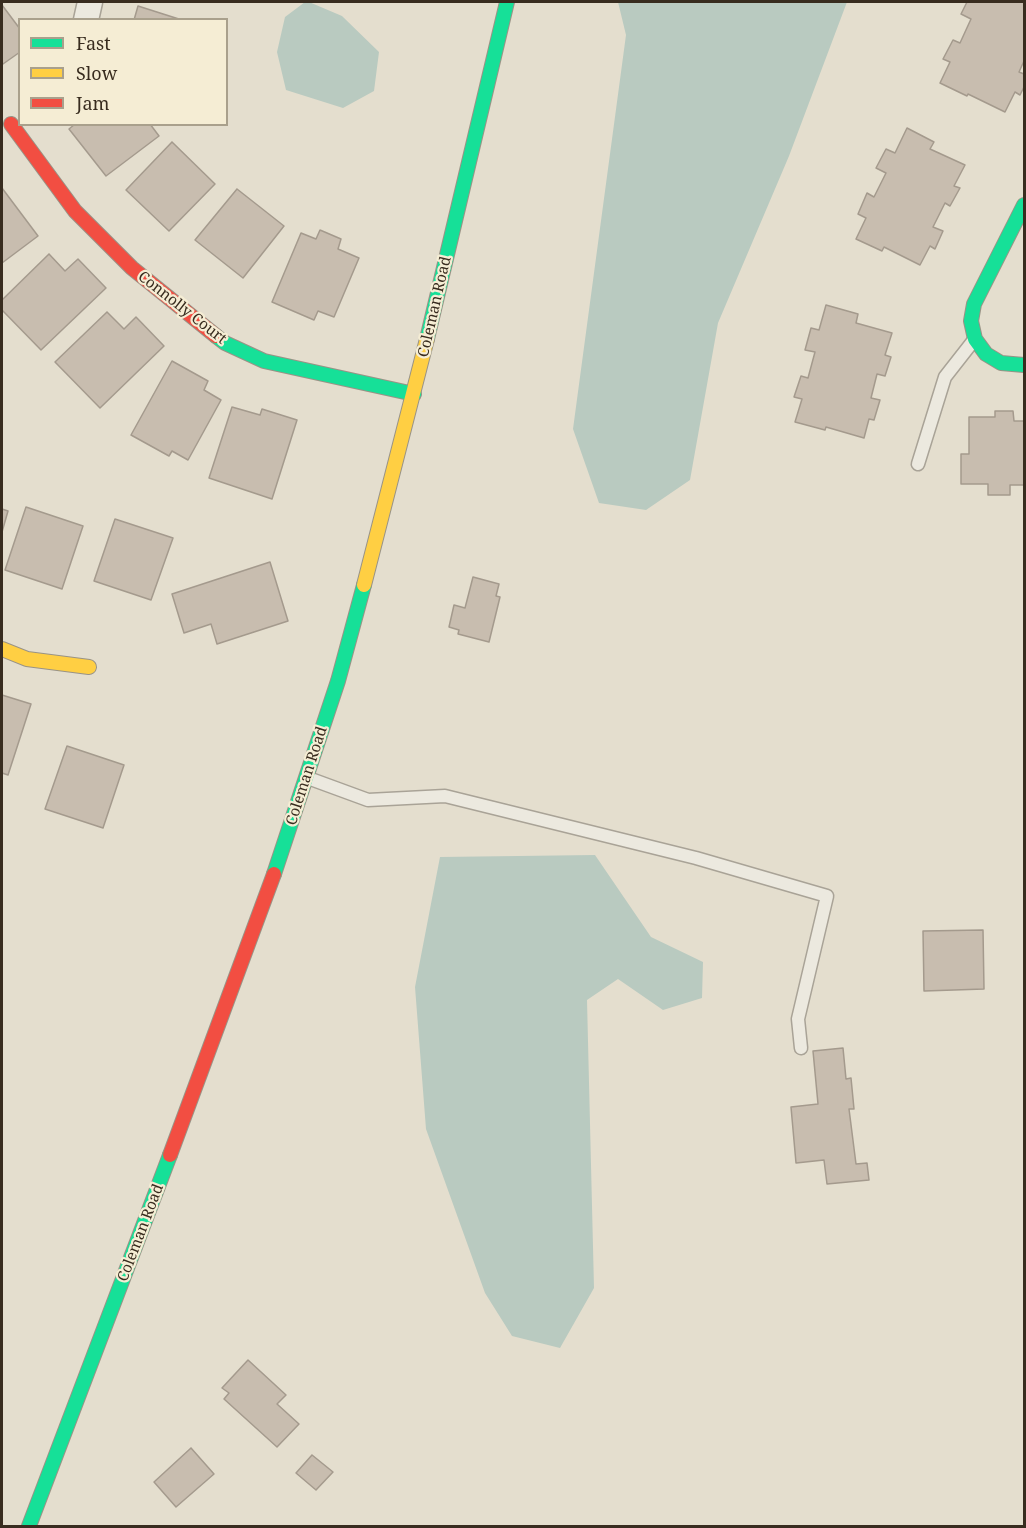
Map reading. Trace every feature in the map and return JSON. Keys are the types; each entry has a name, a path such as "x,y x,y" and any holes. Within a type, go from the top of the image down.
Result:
{"street":[{"path":"86,18 90,2"},
{"name":"Coleman Road","path":"29,1527 221,1020 307,778 338,681 414,394 507,2"},
{"name":"Connolly Court","path":"11,125 75,211 132,268 225,343 264,361 414,394"},
{"path":"1024,206 974,304 971,321 975,339 986,354 1000,363 1024,365"},
{"path":"2,649 27,658 89,668"}],"lane":[{"path":"918,464 945,377 975,339"},
{"path":"307,778 368,800 445,796 696,858 827,896 798,1019 801,1048"}],"shaded area":[{"path":"305,2 342,16 379,52 374,91 343,108 286,90 277,52 285,17"},
{"path":"618,2 847,2 789,156 718,323 690,480 646,510 599,503 573,429 626,35"},
{"path":"595,855 651,937 703,962 702,998 663,1010 618,979 587,1000 594,1288 560,1348 512,1336 485,1293 426,1129 415,987 440,857"}],"building":[{"path":"967,2 1024,2 1024,61 1019,72 1024,74 1024,87 1020,95 1015,92 1005,112 940,83 950,62 943,59 953,40 960,43 971,19 961,14"},
{"path":"2,5 18,26 18,53 3,64"},
{"path":"138,6 176,18 135,18"},
{"path":"73,126 152,126 159,136 106,176 69,129"},
{"path":"907,128 934,142 930,149 965,165 954,186 960,188 950,206 945,203 933,227 943,231 935,249 930,246 920,265 884,247 882,251 856,239 866,218 858,214 867,193 874,197 886,173 876,168 886,149 895,153"},
{"path":"172,142 215,184 169,231 126,190"},
{"path":"2,188 38,236 2,263"},
{"path":"237,189 284,226 243,278 195,240"},
{"path":"320,230 341,239 338,249 359,258 334,317 318,311 314,320 272,302 301,233 316,239"},
{"path":"49,254 65,271 78,259 106,288 41,350 2,310 2,300"},
{"path":"826,305 858,314 856,323 892,333 885,355 891,357 885,376 877,374 871,398 880,400 874,420 869,419 864,438 826,427 825,430 795,422 802,399 794,397 801,376 808,378 815,352 805,350 811,328 819,330"},
{"path":"107,312 124,329 136,317 164,346 100,408 55,362"},
{"path":"172,361 208,381 204,390 221,400 188,460 172,451 169,456 131,435"},
{"path":"232,407 260,415 262,409 297,420 272,499 209,478"},
{"path":"995,411 1013,411 1014,421 1024,421 1024,485 1010,485 1010,495 988,495 988,484 961,484 961,454 969,454 969,417 995,417"},
{"path":"26,507 83,526 62,589 5,570"},
{"path":"2,509 8,511 2,532"},
{"path":"115,519 173,538 151,600 94,581"},
{"path":"270,562 288,621 217,644 211,624 184,633 172,594"},
{"path":"473,577 499,584 496,596 500,597 489,642 458,634 459,630 449,627 454,605 465,608"},
{"path":"2,695 31,704 8,775 2,773"},
{"path":"67,746 124,765 103,828 45,809"},
{"path":"983,930 984,989 924,991 923,931"},
{"path":"843,1048 846,1079 851,1078 854,1109 849,1109 856,1164 867,1163 869,1180 827,1184 824,1160 796,1163 791,1107 818,1104 813,1051"},
{"path":"248,1360 286,1395 277,1404 299,1424 277,1447 224,1399 229,1393 222,1388"},
{"path":"191,1448 214,1474 176,1507 154,1482"},
{"path":"312,1455 333,1472 316,1490 296,1473"}],"traffic: fast":[{"path":"427,339 507,2"},
{"path":"1024,205 974,304 971,321 975,339 986,354 1001,363 1024,365"},
{"path":"216,336 225,343 264,361 414,394"},
{"path":"274,874 338,681 364,585"},
{"path":"29,1526 170,1155"}],"traffic: slow":[{"path":"364,585 427,339"},
{"path":"2,649 27,659 89,667"}],"traffic: jam":[{"path":"11,124 75,211 132,268 216,336"},
{"path":"170,1155 274,874"}]}
